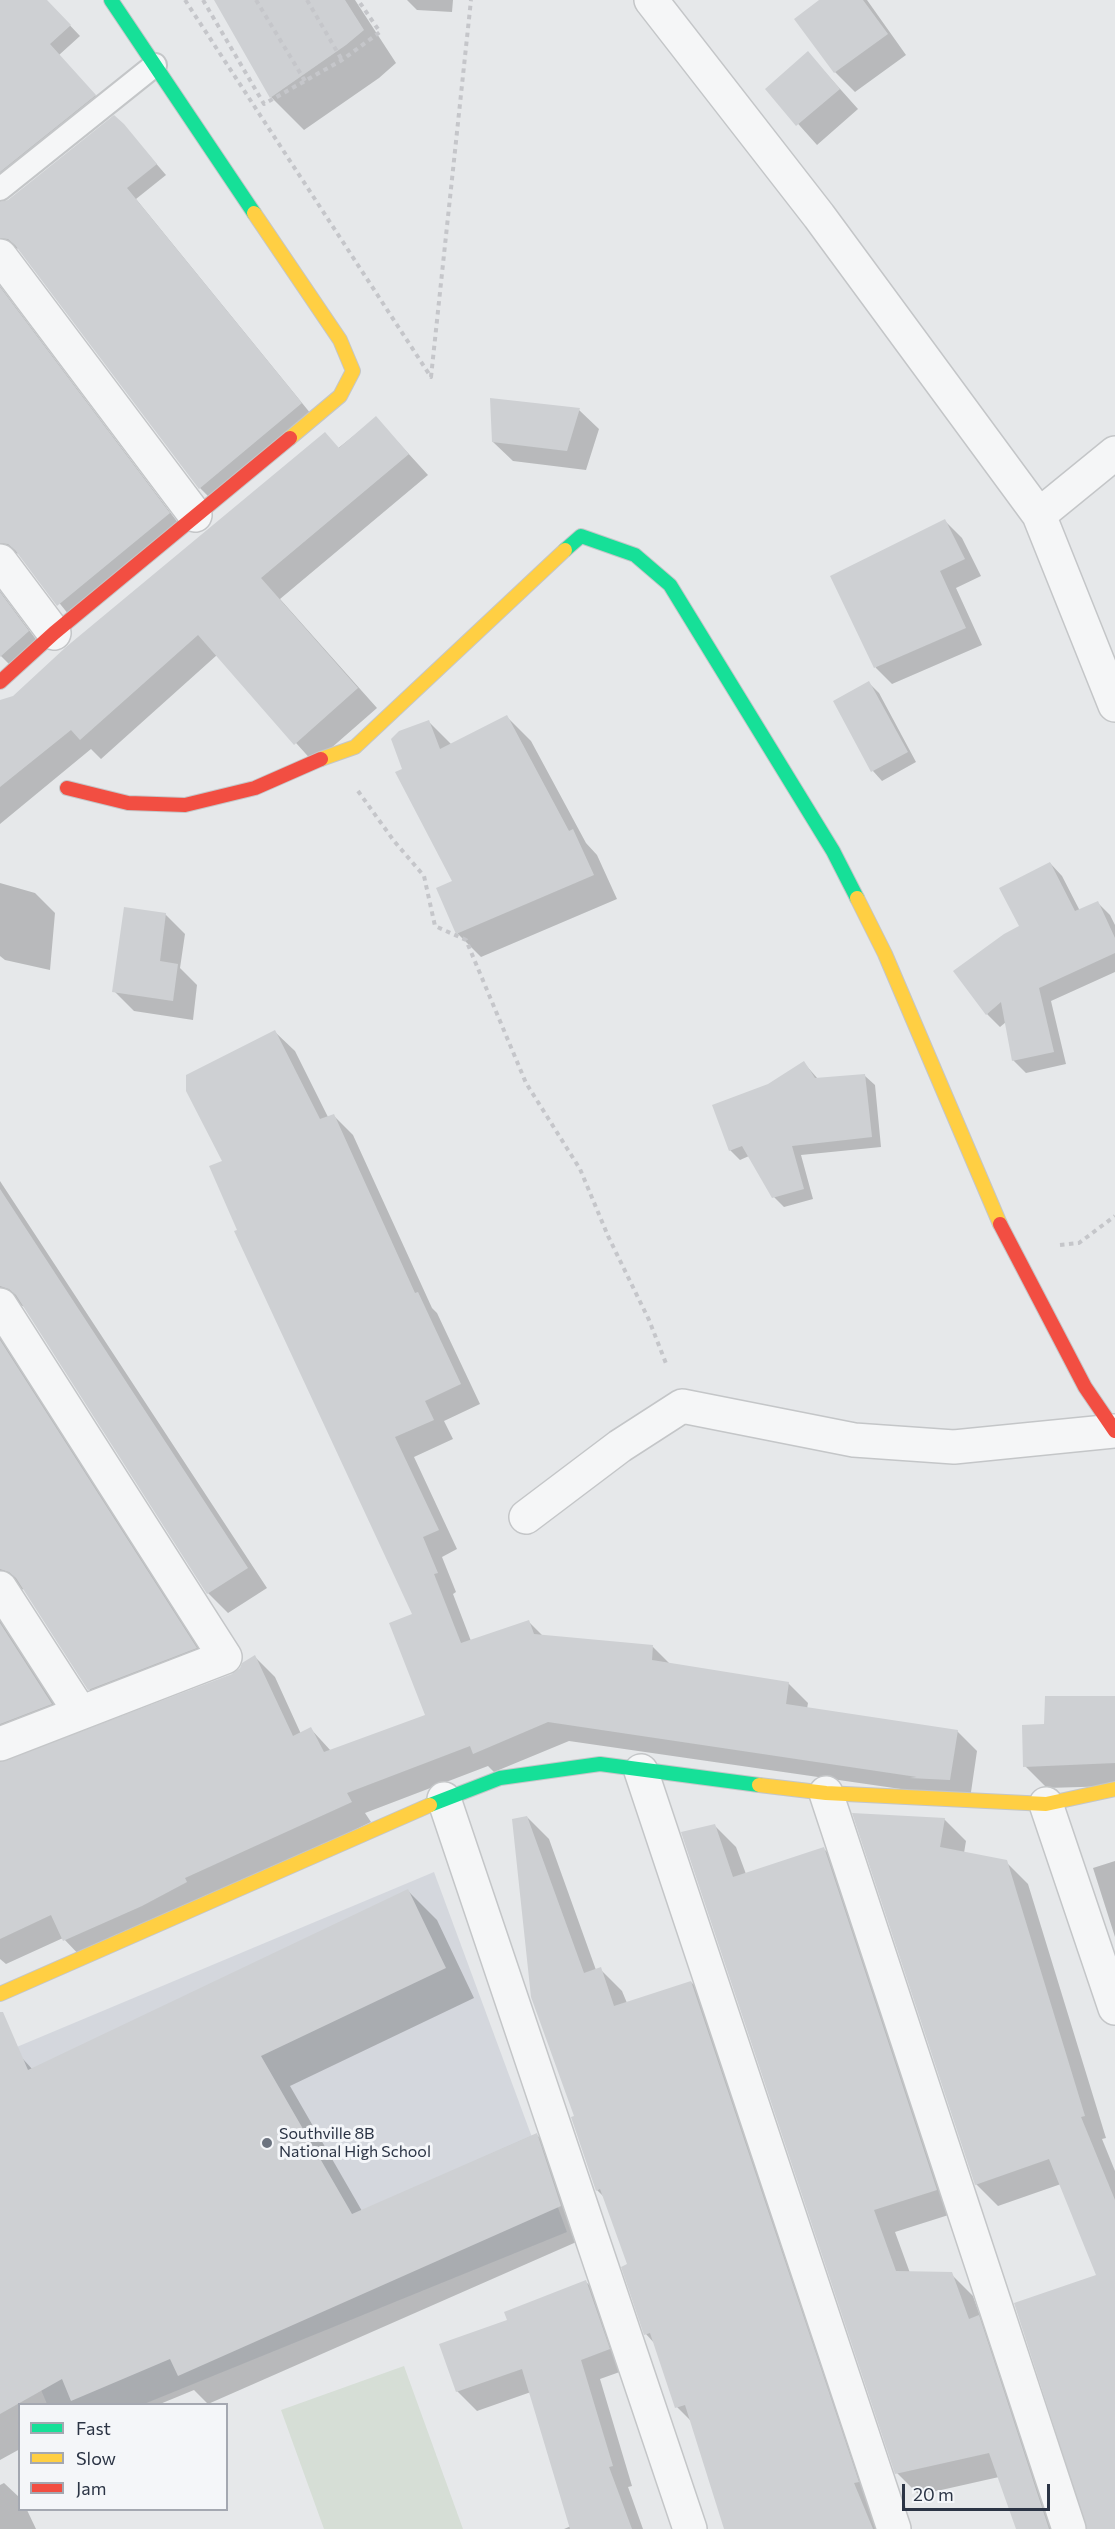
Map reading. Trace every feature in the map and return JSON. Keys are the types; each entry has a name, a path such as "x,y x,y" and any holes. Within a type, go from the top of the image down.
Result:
{"street":[{"path":"0,682 54,633 340,396 353,371 340,340 111,0"},
{"path":"651,0 819,216 1039,515 1115,705"},
{"path":"0,256 195,515"},
{"path":"1039,515 1115,453"},
{"path":"67,788 128,802 185,805 255,788 307,764 355,747 522,588 581,536 635,555 670,585 723,669 833,851 885,954 1002,1228 1085,1387 1115,1431 954,1447 854,1440 682,1406 620,1446 525,1517"},
{"path":"0,561 54,633"},
{"path":"0,1305 225,1657 0,1744"},
{"path":"0,1588 80,1712"},
{"path":"0,1994 444,1799 500,1778 600,1764 826,1793 1046,1804 1115,1789"},
{"path":"641,1771 894,2529"},
{"path":"826,1793 1069,2529"},
{"path":"444,1799 690,2529"},
{"path":"1046,1804 1115,2008"}],"lane":[{"path":"0,189 155,65"}],"path":[{"path":"185,0 432,377 471,0"},
{"path":"203,0 264,104 342,60 380,32 358,0"},
{"path":"255,0 304,82"},
{"path":"307,0 342,60"},
{"path":"355,747 350,780 394,841 424,876 435,926 466,940 526,1083 580,1170 608,1236 649,1320 682,1406"},
{"path":"1002,1228 1060,1245 1079,1243 1115,1216"}],"shaded area":[{"name":"Southville 8B National High School","path":"434,1872 567,2232 146,2403 47,2403 0,2293 0,2054"},
{"path":"404,2366 463,2529 324,2529 281,2410"}],"building":[{"path":"0,0 47,0 71,25 50,44 96,95 0,172"},
{"path":"214,0 345,0 364,30 270,98"},
{"path":"819,0 863,0 888,34 834,73 794,19"},
{"path":"808,51 840,89 796,126 765,89"},
{"path":"114,115 157,164 127,188 302,403 199,489 15,245 8,239 0,238 0,202 8,200"},
{"path":"0,287 170,513 57,606 15,550 8,544 0,543"},
{"path":"490,398 580,408 567,451 492,442"},
{"path":"376,416 409,454 261,578 358,688 294,745 198,635 80,740 71,730 0,787 0,700 13,696 66,647 325,432 339,448"},
{"path":"945,519 965,559 940,571 966,628 874,668 830,576"},
{"path":"0,592 29,631 0,657"},
{"path":"869,681 908,752 871,772 833,701"},
{"path":"507,715 569,831 573,829 594,875 456,934 436,888 452,881 395,772 402,769 391,739 399,731 429,720 440,749"},
{"path":"1050,862 1075,911 1098,901 1115,938 1115,953 1039,988 1054,1052 1012,1061 1001,1002 986,1015 953,971 1004,934 1019,926 999,888"},
{"path":"124,907 166,913 160,961 178,964 173,1001 112,992"},
{"path":"275,1030 320,1119 334,1114 415,1293 418,1292 461,1384 425,1401 434,1420 395,1437 439,1530 423,1537 438,1573 434,1574 461,1643 529,1620 534,1634 653,1645 652,1660 789,1682 786,1704 958,1730 950,1780 910,1778 917,1777 548,1722 473,1754 470,1746 347,1793 352,1802 185,1878 187,1882 142,1906 63,1941 51,1915 0,1939 0,1762 232,1674 240,1668 242,1663 255,1655 293,1736 311,1727 324,1752 425,1715 389,1623 412,1614 234,1231 237,1230 209,1166 222,1161 186,1091 186,1075"},
{"path":"804,1061 815,1078 865,1074 872,1137 792,1146 804,1189 772,1198 742,1146 729,1151 712,1105 768,1084"},
{"path":"0,1189 248,1568 207,1594 16,1295 0,1286"},
{"path":"0,1340 197,1648 88,1690 16,1578 0,1569"},
{"path":"0,1623 52,1704 0,1724"},
{"path":"1045,1696 1115,1696 1115,1763 1023,1767 1022,1725 1044,1724"},
{"path":"852,1813 945,1818 940,1847 1007,1860 1085,2116 1081,2117 1115,2200 1115,2529 1087,2529 1014,2303 1096,2275 1049,2159 975,2185"},
{"path":"527,1816 584,1973 601,1967 614,2006 691,1981 859,2482 854,2483 873,2529 724,2529 685,2405 675,2408 650,2333 644,2335 621,2267 627,2264 600,2189 596,2191 571,2117 574,2116 531,1997 512,1819"},
{"path":"715,1824 733,1877 824,1847 937,2190 874,2210 896,2271 952,2272 969,2319 979,2315 1049,2529 1016,2529 989,2453 895,2474 681,1832"},
{"name":"Southville 8B National High School","path":"408,1889 446,1968 261,2056 352,2214 537,2133 561,2206 178,2376 170,2359 71,2401 62,2379 0,2414 0,2012 3,2012 28,2070"},
{"path":"586,2280 610,2349 581,2360 613,2466 609,2467 632,2529 570,2529 522,2369 456,2392 439,2344 507,2320 504,2312"}],"traffic: fast":[{"path":"111,0 254,213"},
{"path":"565,550 581,536 635,555 670,585 833,851 857,898"},
{"path":"430,1805 500,1778 600,1764 759,1785"}],"traffic: slow":[{"path":"254,213 340,340 353,371 340,396 290,438"},
{"path":"321,759 355,747 565,550"},
{"path":"857,898 885,954 1000,1224"},
{"path":"759,1785 826,1793 1046,1804 1115,1789"},
{"path":"0,1994 430,1805"}],"traffic: jam":[{"path":"0,682 54,633 290,438"},
{"path":"67,788 128,803 185,805 255,788 321,759"},
{"path":"1000,1224 1085,1387 1115,1431"}],"place":[{"name":"Southville 8B National High School","path":"267,2143"}]}
